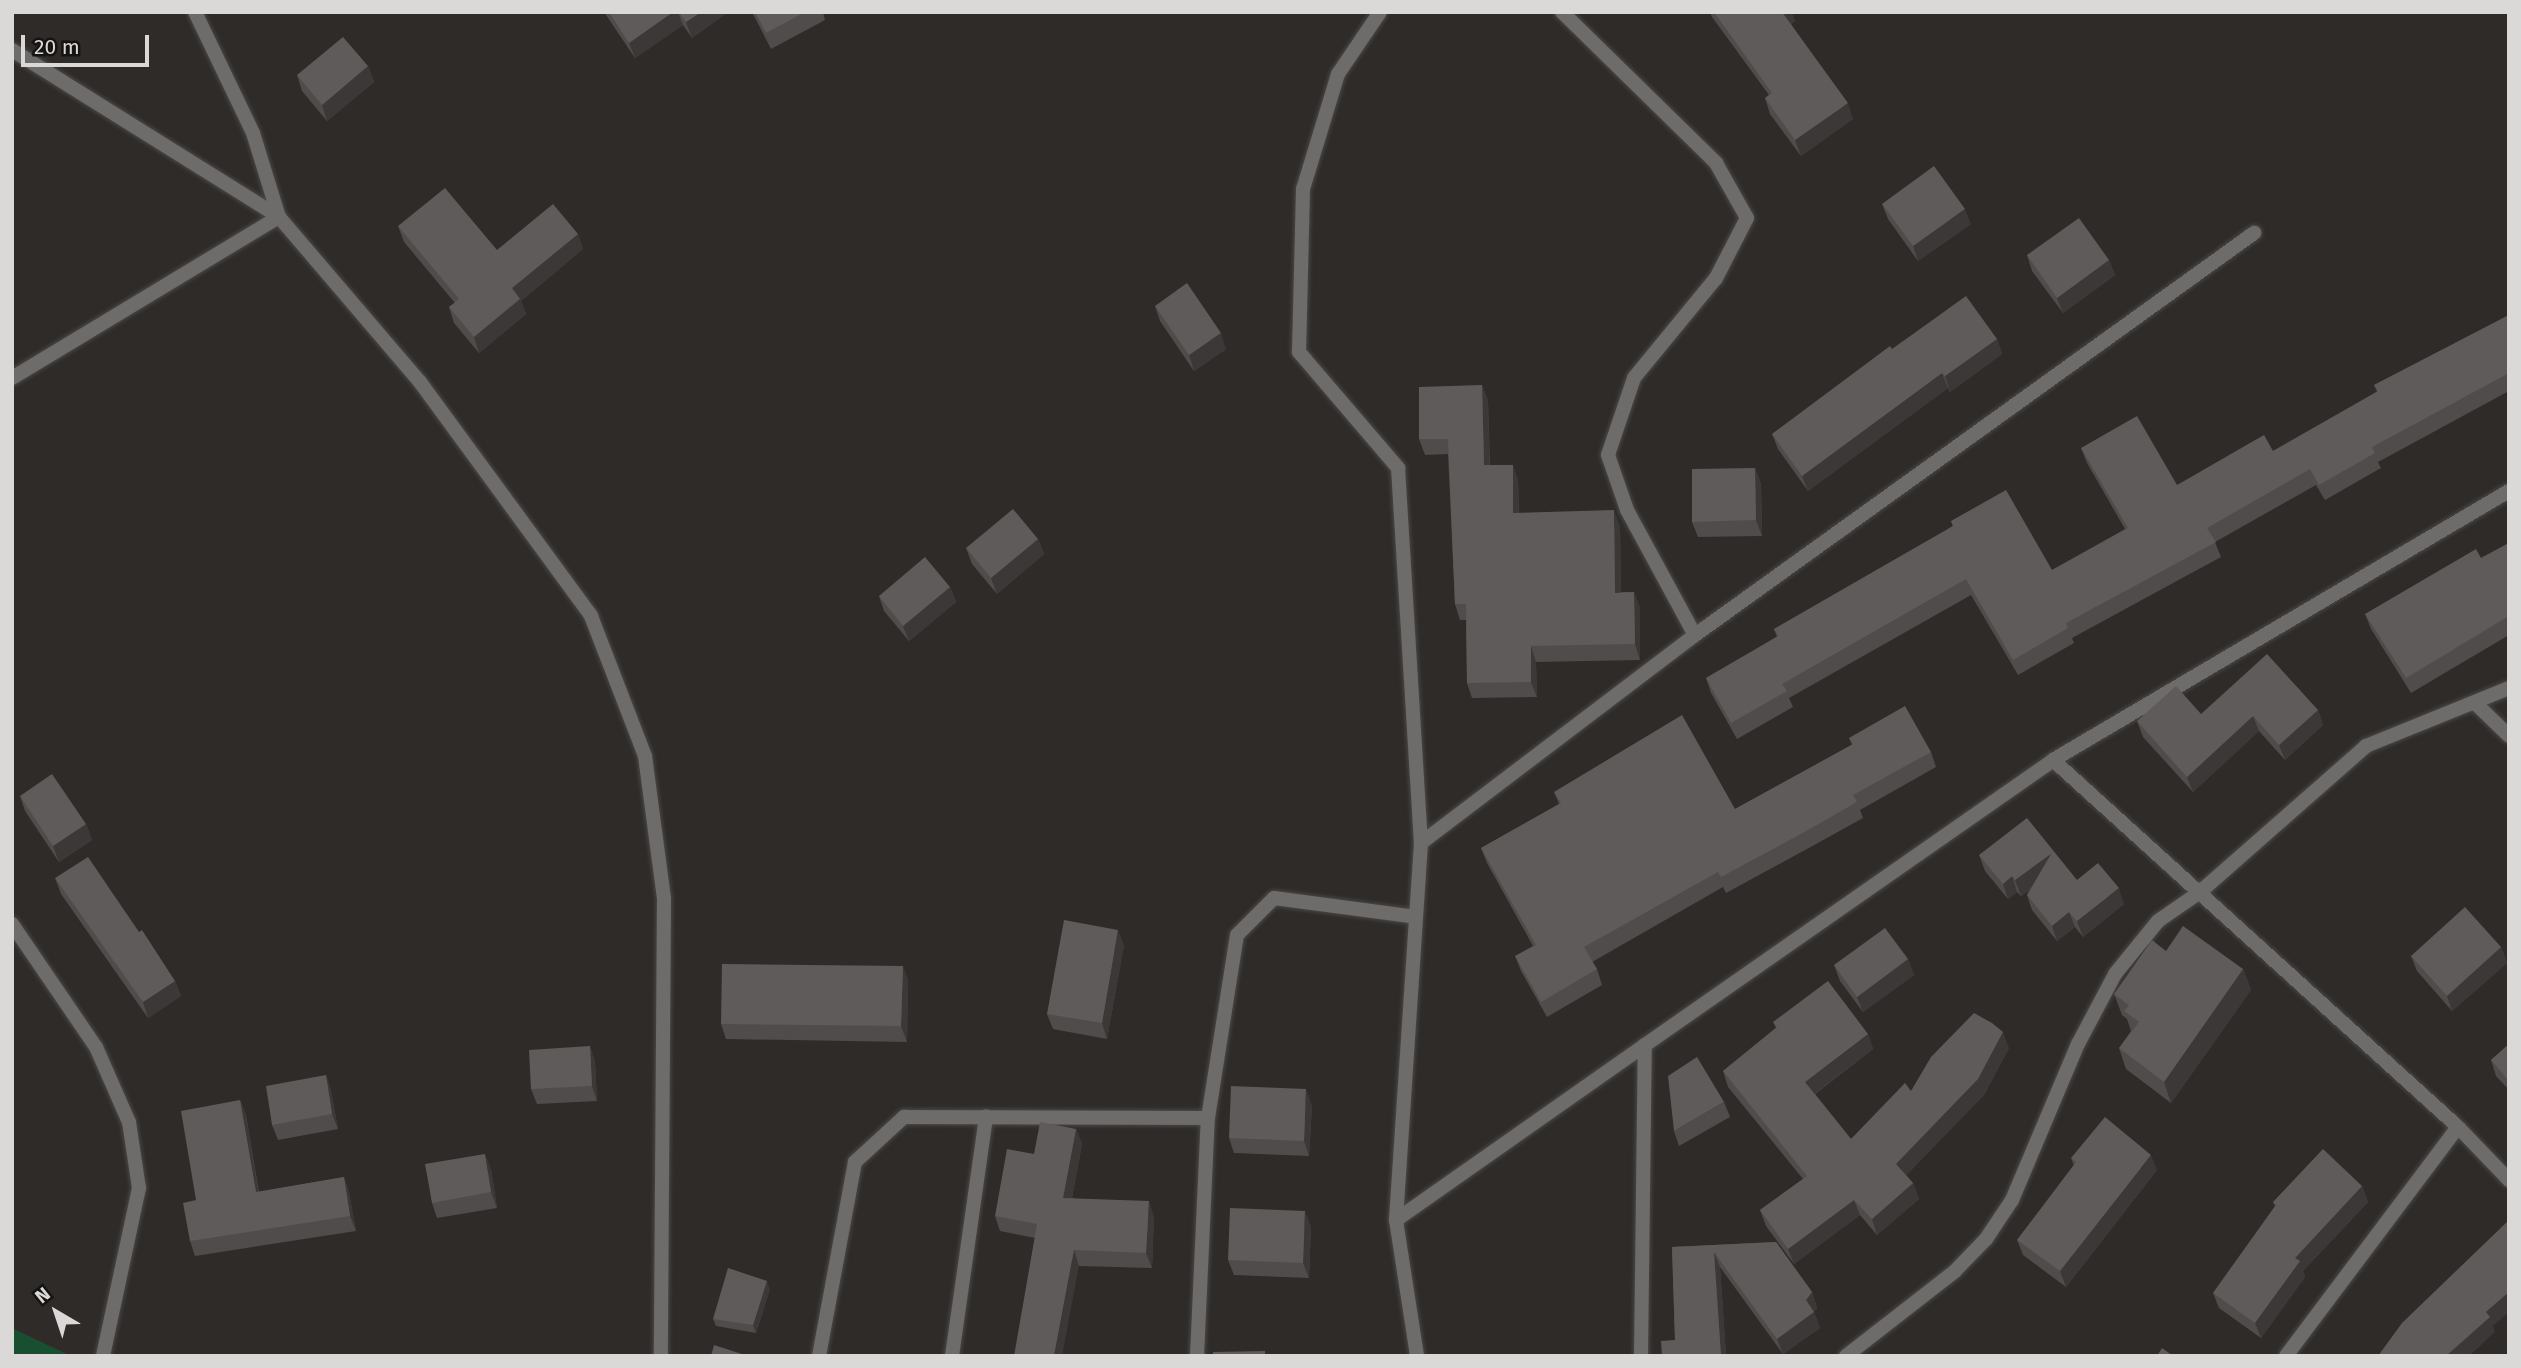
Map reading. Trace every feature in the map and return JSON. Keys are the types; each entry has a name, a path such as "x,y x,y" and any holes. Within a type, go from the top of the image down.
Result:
{"street":[{"path":"195,12 253,133 279,217"},
{"path":"1380,12 1338,74 1303,189 1299,352 1398,467 1421,843 1396,1220 1417,1356"},
{"path":"1562,12 1716,163 1747,218 1716,278 1634,378 1608,455 1627,510 1695,635"},
{"path":"12,50 279,217 420,382 591,617 645,756 664,898 661,1356"},
{"path":"12,378 279,217"},
{"path":"1421,843 1695,635 2254,233"},
{"path":"1396,1220 2053,760 2509,491"},
{"path":"1846,1356 1955,1271 1986,1239 2012,1200 2078,1044 2115,974 2158,922 2200,892 2366,746 2509,688"},
{"path":"2474,703 2509,736"},
{"path":"2053,760 2458,1127 2509,1180"},
{"path":"1197,1356 1208,1118 1237,935 1274,898 1416,917"},
{"path":"12,924 96,1046 129,1122 139,1188 103,1356"},
{"path":"1641,1356 1645,1045"},
{"path":"952,1356 986,1116"},
{"path":"819,1356 855,1162 904,1117 1208,1118"},
{"path":"2286,1356 2458,1127"}],"green space":[{"path":"12,1328 71,1356 12,1356"}],"building":[{"path":"609,12 673,12 629,43"},
{"path":"679,12 701,12 686,22"},
{"path":"755,12 805,12 766,33"},
{"path":"1714,12 1782,12 1848,103 1795,140 1765,98 1772,93"},
{"path":"343,37 368,66 322,105 297,75"},
{"path":"1934,166 1965,209 1913,246 1882,204"},
{"path":"445,188 497,250 553,204 578,234 512,288 520,299 474,337 449,307 459,299 398,226"},
{"path":"2079,218 2109,260 2057,298 2027,255"},
{"path":"1187,283 1221,333 1189,355 1155,306"},
{"path":"1966,296 1997,339 1945,376 1942,373 1802,476 1772,434 1890,346 1892,349"},
{"path":"2509,315 2509,373 2372,447 2375,453 2319,485 2310,469 2207,528 2216,542 2066,623 2068,628 2013,660 1966,579 1782,684 1787,691 1731,723 1706,678 1778,636 1774,629 1953,526 1951,521 2006,490 2052,570 2128,528 2081,448 2137,416 2177,485 2264,435 2273,451 2378,391 2374,385"},
{"path":"1482,385 1484,465 1513,465 1513,513 1614,510 1615,593 1634,592 1635,644 1531,646 1531,682 1467,683 1466,604 1455,604 1448,439 1419,439 1419,387"},
{"path":"1755,468 1756,520 1692,522 1692,469"},
{"path":"1013,509 1038,539 991,578 966,548"},
{"path":"2509,543 2509,616 2406,678 2365,614 2476,549 2481,558"},
{"path":"925,557 950,587 903,626 879,596"},
{"path":"2267,654 2318,710 2279,745 2253,716 2187,777 2137,721 2176,686 2201,714"},
{"path":"1905,706 1931,752 1853,795 1857,802 1801,834 1721,877 1718,872 1584,947 1597,969 1541,1002 1515,956 1536,945 1481,848 1561,803 1554,792 1682,715 1735,809 1853,744 1849,738"},
{"path":"52,774 86,824 53,846 20,796"},
{"path":"2027,818 2077,880 2098,863 2119,888 2077,921 2069,912 2052,926 2027,895 2051,854 2015,880 2012,876 2003,884 1979,855"},
{"path":"88,857 139,932 142,930 175,981 143,1002 55,878"},
{"path":"2465,907 2501,947 2447,996 2411,956"},
{"path":"1064,920 1118,930 1102,1023 1047,1014"},
{"path":"2183,926 2243,969 2164,1082 2119,1048 2139,1022 2124,1011 2129,1005 2114,994 2152,940 2166,951"},
{"path":"1885,928 1908,959 1857,997 1834,965"},
{"path":"722,964 903,966 901,1026 721,1024"},
{"path":"1828,981 1868,1034 1805,1082 1851,1139 1905,1083 1911,1091 1931,1057 1974,1013 2003,1032 1978,1079 1896,1164 1913,1183 1872,1219 1854,1200 1788,1249 1760,1210 1807,1176 1723,1071 1777,1027 1773,1022"},
{"path":"2509,1044 2509,1081 2491,1060"},
{"path":"590,1046 592,1086 531,1089 529,1050"},
{"path":"1697,1057 1724,1102 1674,1131 1668,1076"},
{"path":"326,1075 332,1114 272,1125 266,1086"},
{"path":"1231,1086 1306,1089 1304,1141 1229,1138"},
{"path":"240,1100 256,1192 344,1177 350,1216 190,1241 183,1203 196,1200 181,1111"},
{"path":"2105,1117 2151,1155 2060,1271 2017,1240 2076,1162 2071,1158"},
{"path":"1040,1122 1076,1129 1063,1198 1149,1201 1146,1253 1074,1250 1054,1356 1014,1356 1037,1224 995,1216 1007,1149 1034,1154"},
{"path":"2323,1149 2362,1186 2295,1258 2300,1261 2255,1323 2213,1293 2276,1205 2273,1202"},
{"path":"485,1154 491,1192 432,1203 425,1164"},
{"path":"1230,1208 1305,1211 1303,1263 1228,1260"},
{"path":"2509,1220 2509,1292 2486,1312 2490,1317 2446,1356 2378,1356 2402,1323"},
{"path":"1776,1242 1812,1292 1806,1300 1814,1312 1777,1339 1714,1252 1721,1356 1662,1356 1661,1341 1675,1340 1672,1247"},
{"path":"728,1268 767,1281 753,1325 713,1319"},
{"path":"714,1345 748,1356 711,1356"},
{"path":"2162,1348 2173,1356 2157,1356"},
{"path":"1265,1351 1265,1356 1213,1356 1213,1352"}]}
